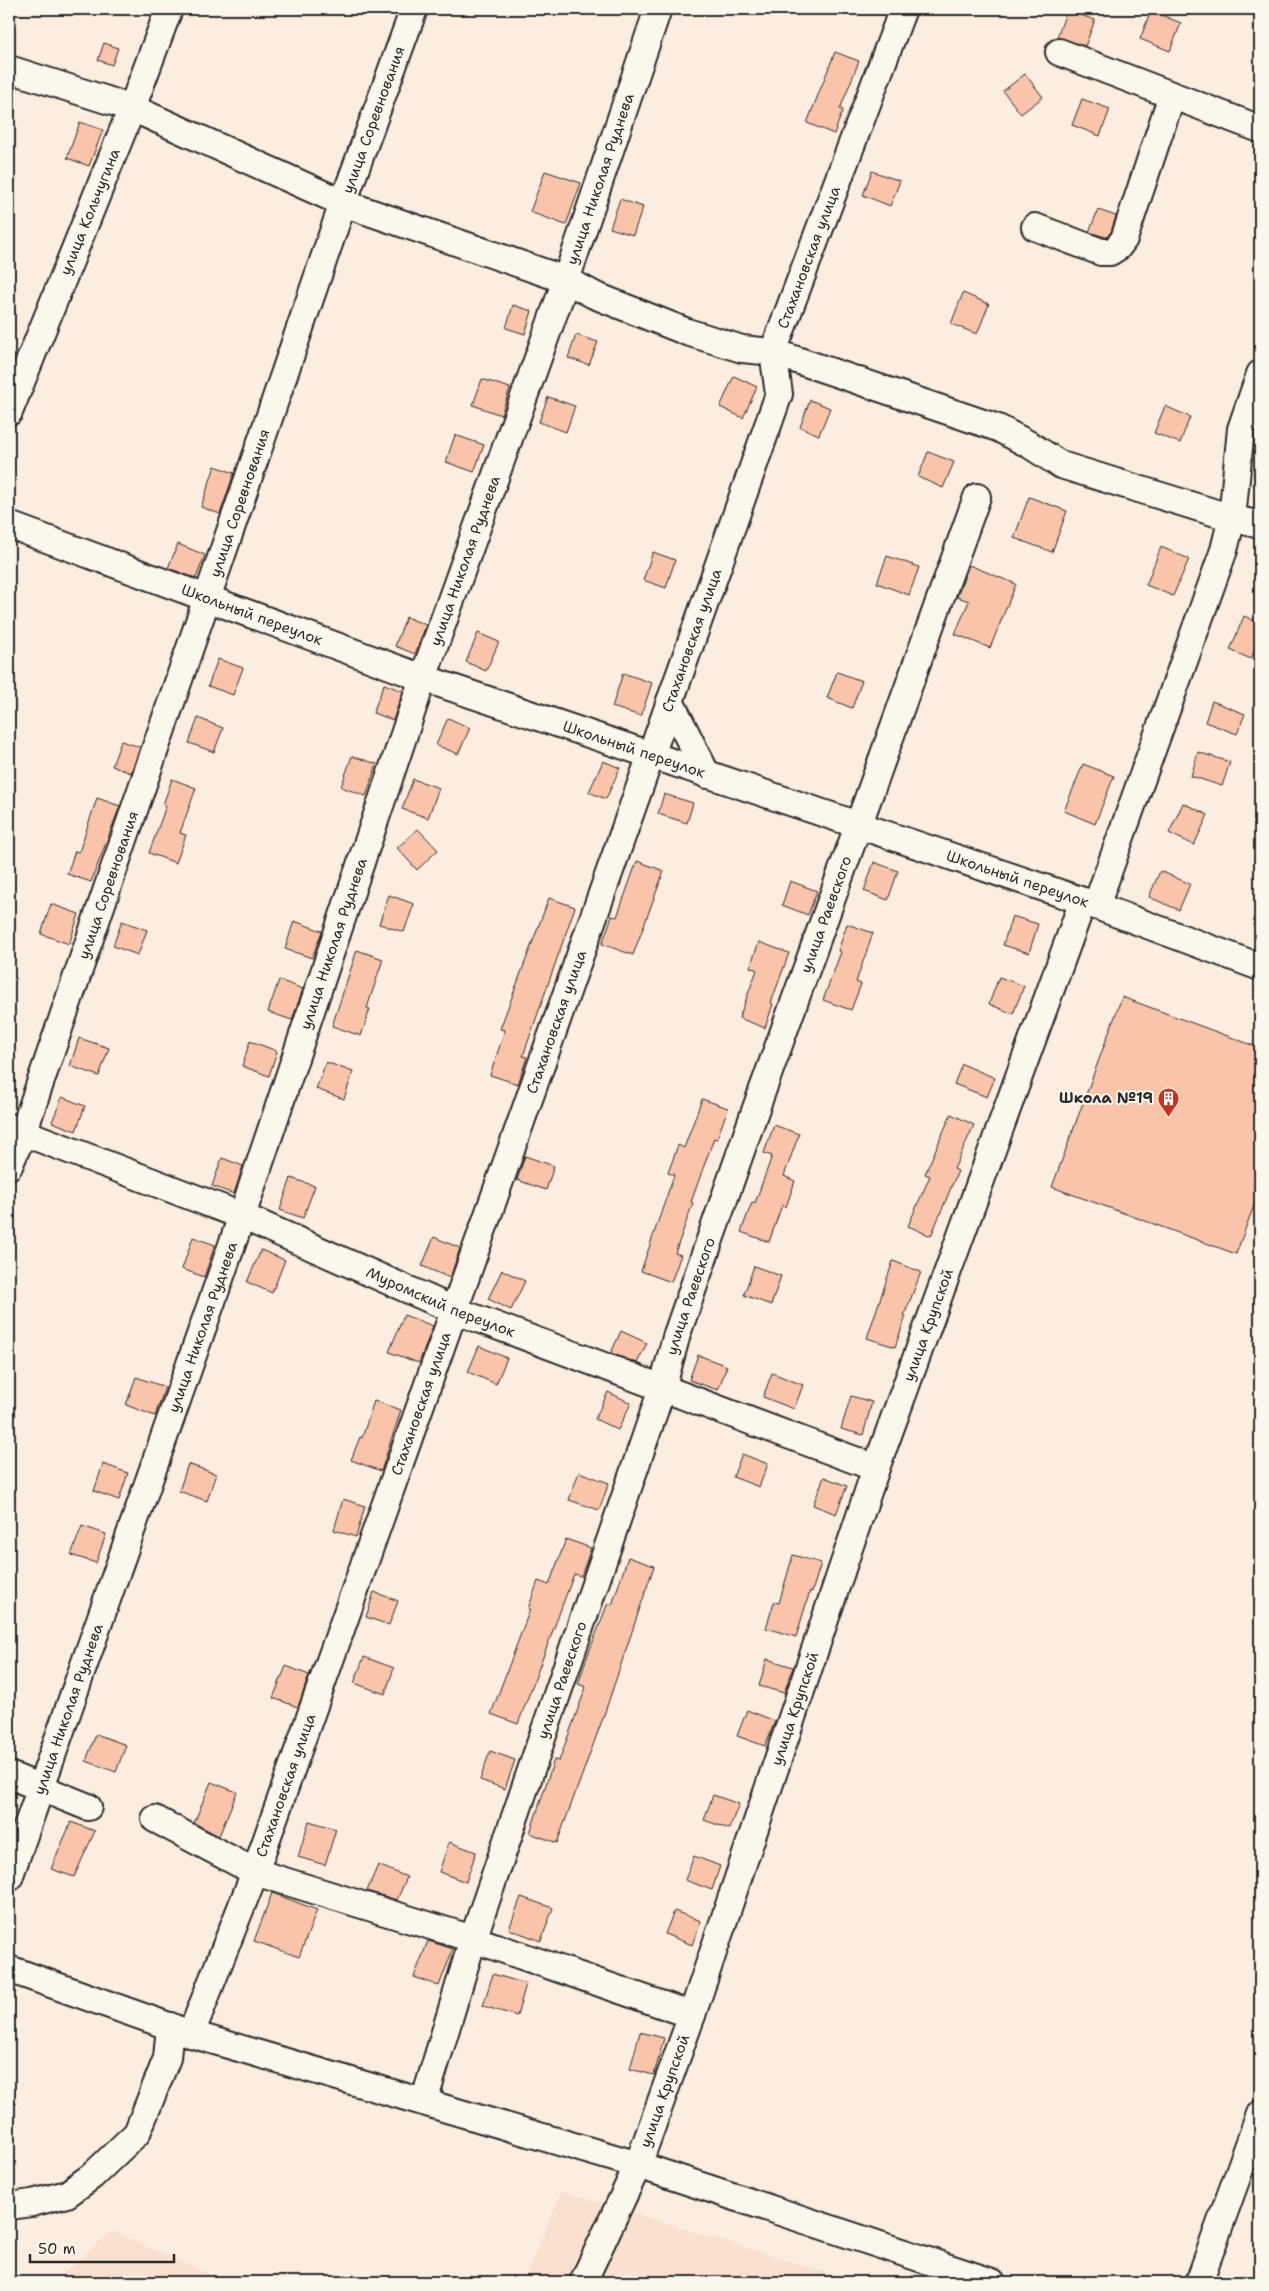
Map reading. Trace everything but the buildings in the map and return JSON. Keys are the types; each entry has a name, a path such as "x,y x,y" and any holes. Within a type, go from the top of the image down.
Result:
{"street":[{"name":"улица Кольчугина","path":"9,412 132,108 169,9"},
{"name":"улица Соревнования","path":"9,1166 16,1130 206,599 343,203 414,9"},
{"name":"улица Николая Руднева","path":"9,1878 42,1789 242,1216 423,678 566,280 658,9"},
{"name":"Стахановская улица","path":"9,2206 32,2203 67,2194 92,2176 137,2133 167,2058 255,1872 779,394 773,352 903,9"},
{"path":"1059,52 1260,130"},
{"path":"9,69 132,108 343,203 566,280 594,295 688,332 742,349 773,352 998,428 1030,445 1061,465 1260,525"},
{"path":"1035,227 1101,252 1110,252 1118,247 1130,224 1172,95"},
{"name":"улица Крупской","path":"992,2282 638,2165 692,2016 876,1468 1090,904 1147,768 1224,550 1232,518 1241,429 1260,374"},
{"name":"улица Раевского","path":"424,2102 473,1939 662,1389 677,1334 977,497"},
{"name":"Школьный переулок","path":"9,525 423,678 1090,904 1260,968"},
{"path":"670,701 707,775"},
{"name":"Муромский переулок","path":"16,1130 242,1216 454,1310 876,1468"},
{"path":"9,1775 88,1807"},
{"path":"155,1819 255,1872 473,1939 692,2016"},
{"path":"9,1969 180,2030 638,2165 583,2282"},
{"path":"1198,2282 1260,2114"}],"shaded area":[{"path":"562,2191 857,2282 523,2282"},
{"path":"112,2231 227,2282 53,2282"}],"place":[{"name":"Школа №19","path":"1169,1117"}]}
